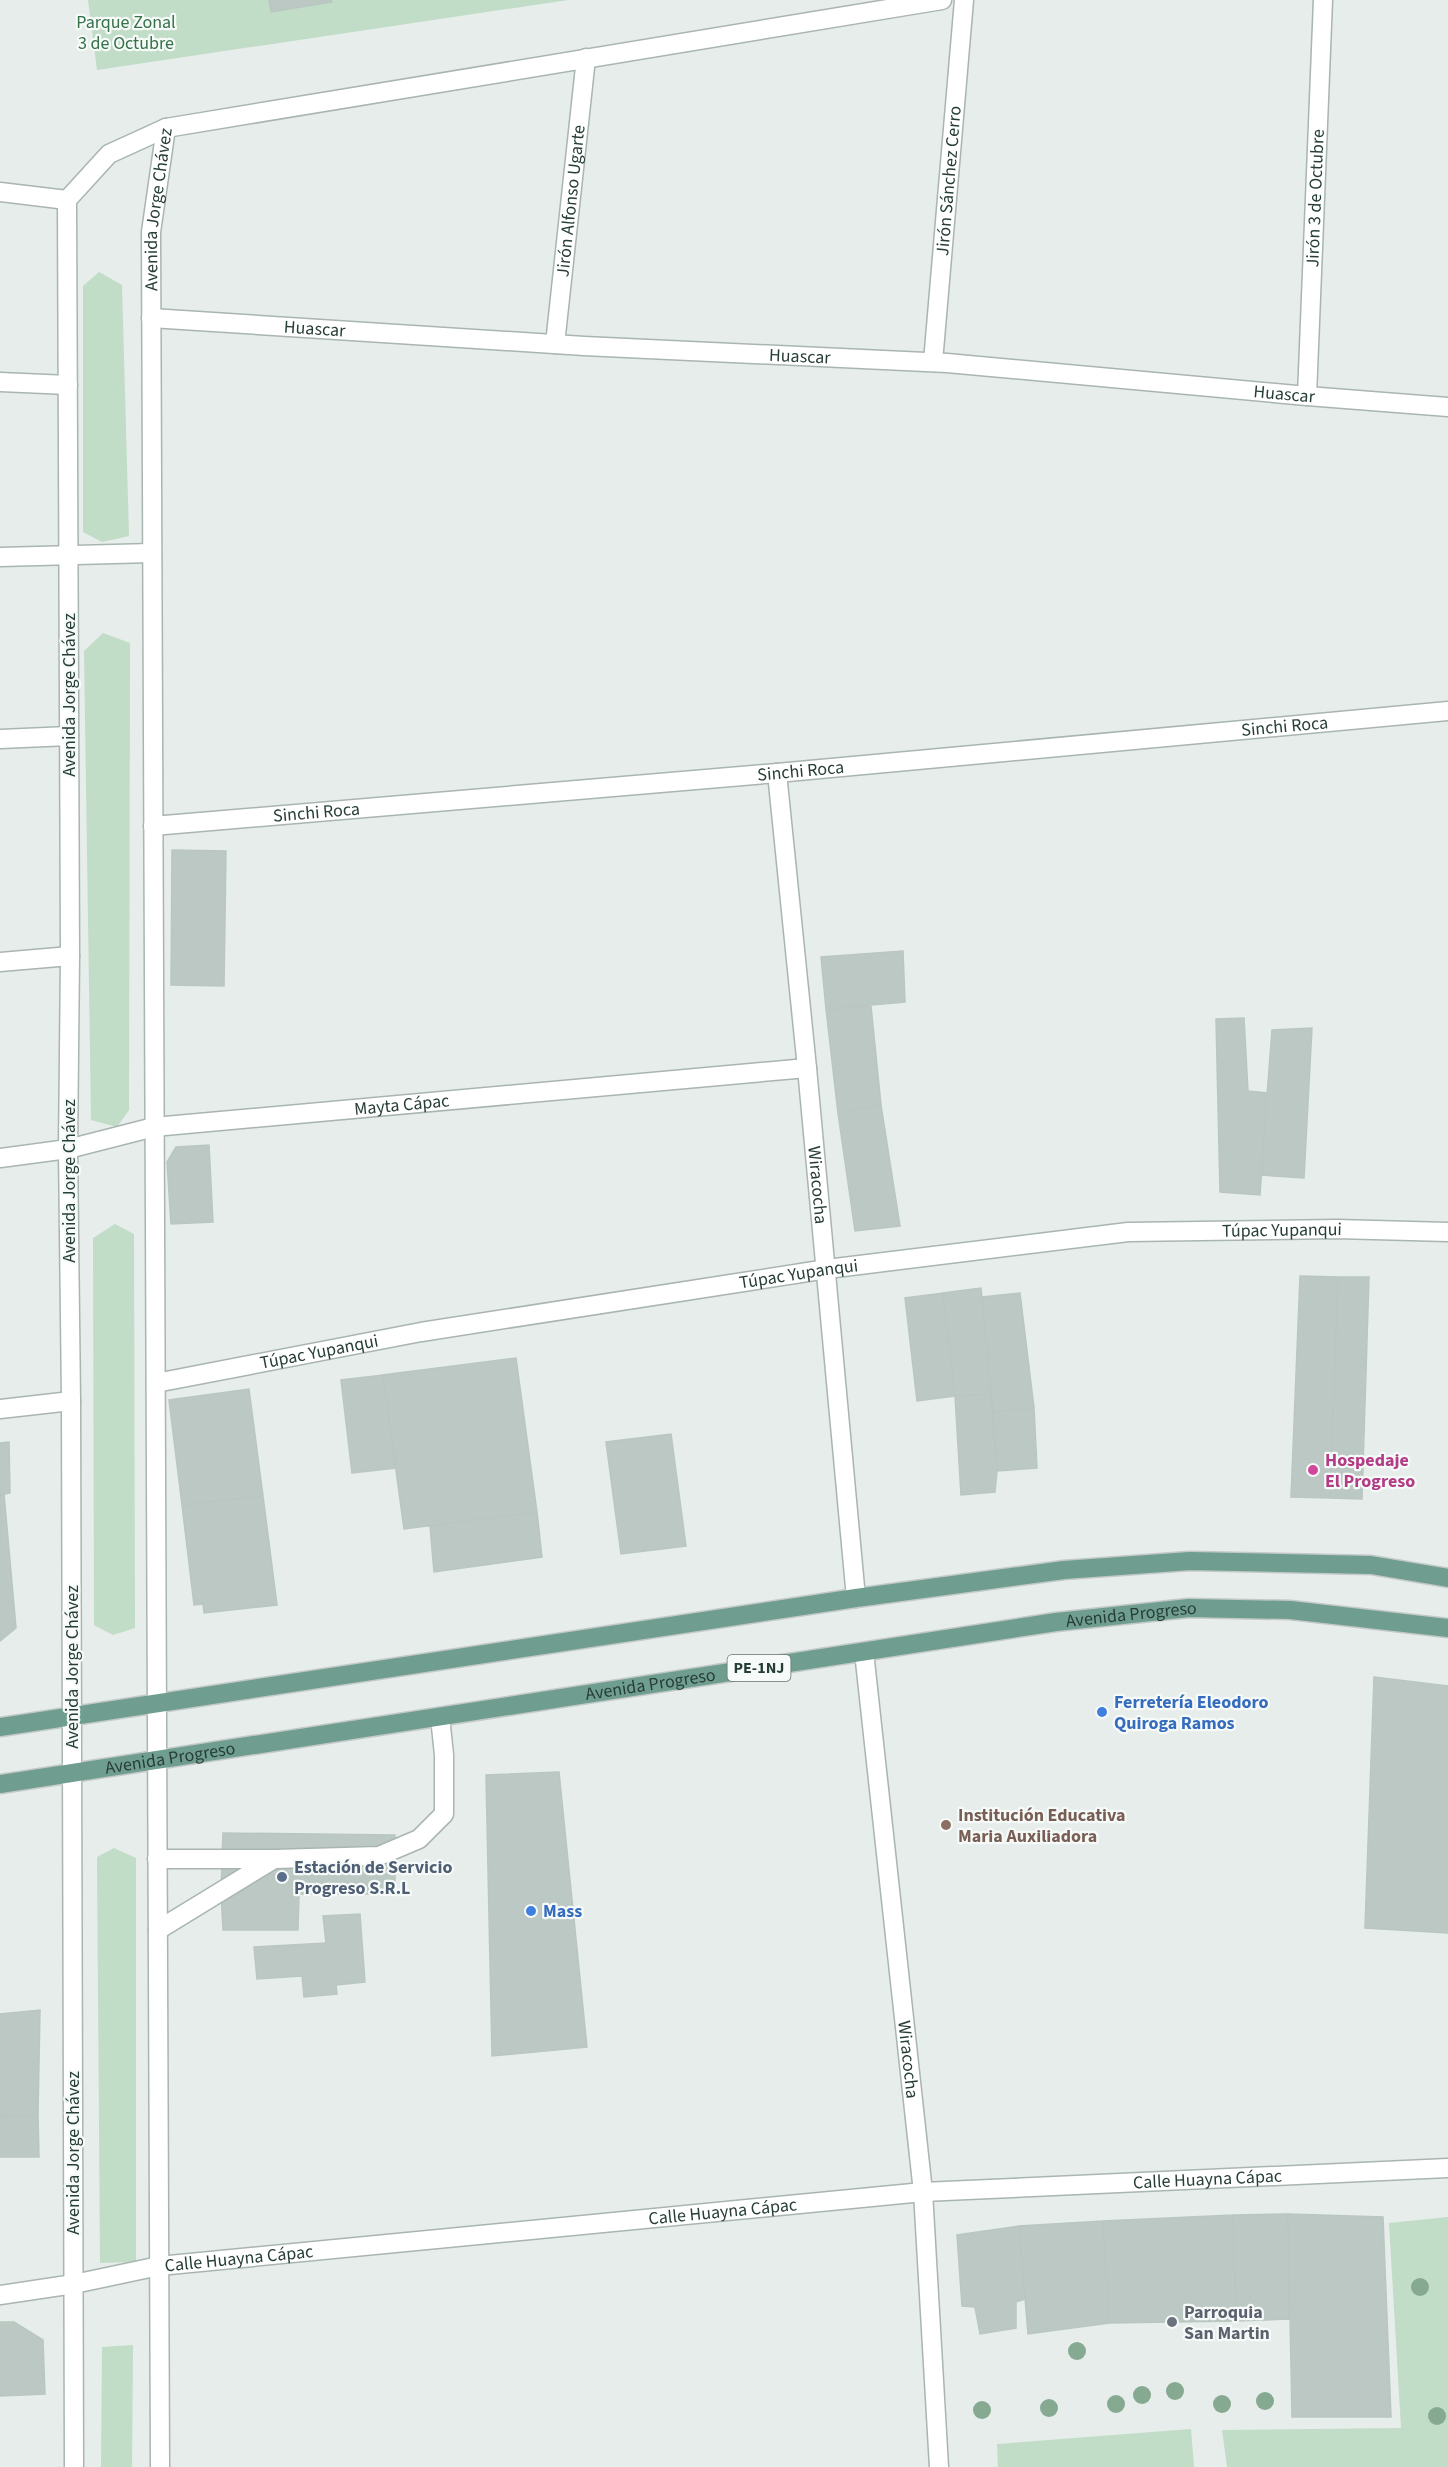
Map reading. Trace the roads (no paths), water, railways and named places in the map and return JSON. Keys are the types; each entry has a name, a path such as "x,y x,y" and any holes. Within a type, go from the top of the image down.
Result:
{"main road":[{"path":"0,1727 856,1598 1064,1570 1190,1561 1371,1565 1448,1578"},
{"name":"Avenida Progreso","path":"0,1784 1056,1622 1189,1608 1290,1610 1448,1628"}],"street":[{"path":"166,128 942,0"},
{"name":"Jirón Sánchez Cerro","path":"933,362 964,0"},
{"name":"Jirón 3 de Octubre","path":"1307,396 1323,0"},
{"name":"Jirón Alfonso Ugarte","path":"555,344 586,58"},
{"name":"Avenida Jorge Chávez","path":"74,2467 71,1401 68,1149 70,956 67,200 109,154 166,128"},
{"name":"Avenida Jorge Chávez","path":"160,2467 151,232 166,128"},
{"path":"0,192 67,200"},
{"name":"Huascar","path":"151,318 555,344 933,362 1448,407"},
{"path":"0,382 68,386"},
{"path":"0,557 152,553"},
{"name":"Sinchi Roca","path":"153,826 777,773 1448,711"},
{"path":"0,739 69,736"},
{"name":"Wiracocha","path":"777,773 856,1598"},
{"path":"0,962 70,956"},
{"name":"Mayta Cápac","path":"0,1158 68,1149 154,1126 807,1068"},
{"name":"Túpac Yupanqui","path":"156,1383 421,1332 826,1269 1128,1232 1337,1229 1448,1232"},
{"path":"0,1410 71,1401"},
{"name":"Wiracocha","path":"864,1652 923,2192 939,2467"},
{"path":"157,1859 379,1856 419,1839 444,1814 444,1755 440,1716"},
{"path":"158,1930 275,1859"},
{"name":"Calle Huayna Cápac","path":"0,2295 74,2284 159,2266 923,2192 1448,2168"}],"place":[{"name":"Hospedaje El Progreso","path":"1313,1470"},
{"name":"Ferretería Eleodoro Quiroga Ramos","path":"1102,1712"},
{"name":"Institución Educativa Maria Auxiliadora","path":"946,1825"},
{"name":"Estación de Servicio Progreso S.R.L","path":"282,1877"},
{"name":"Mass","path":"531,1911"},
{"name":"Parroquia San Martin","path":"1172,2322"}],"park label":[{"name":"Parque Zonal 3 de Octubre","path":"126,32"}]}
